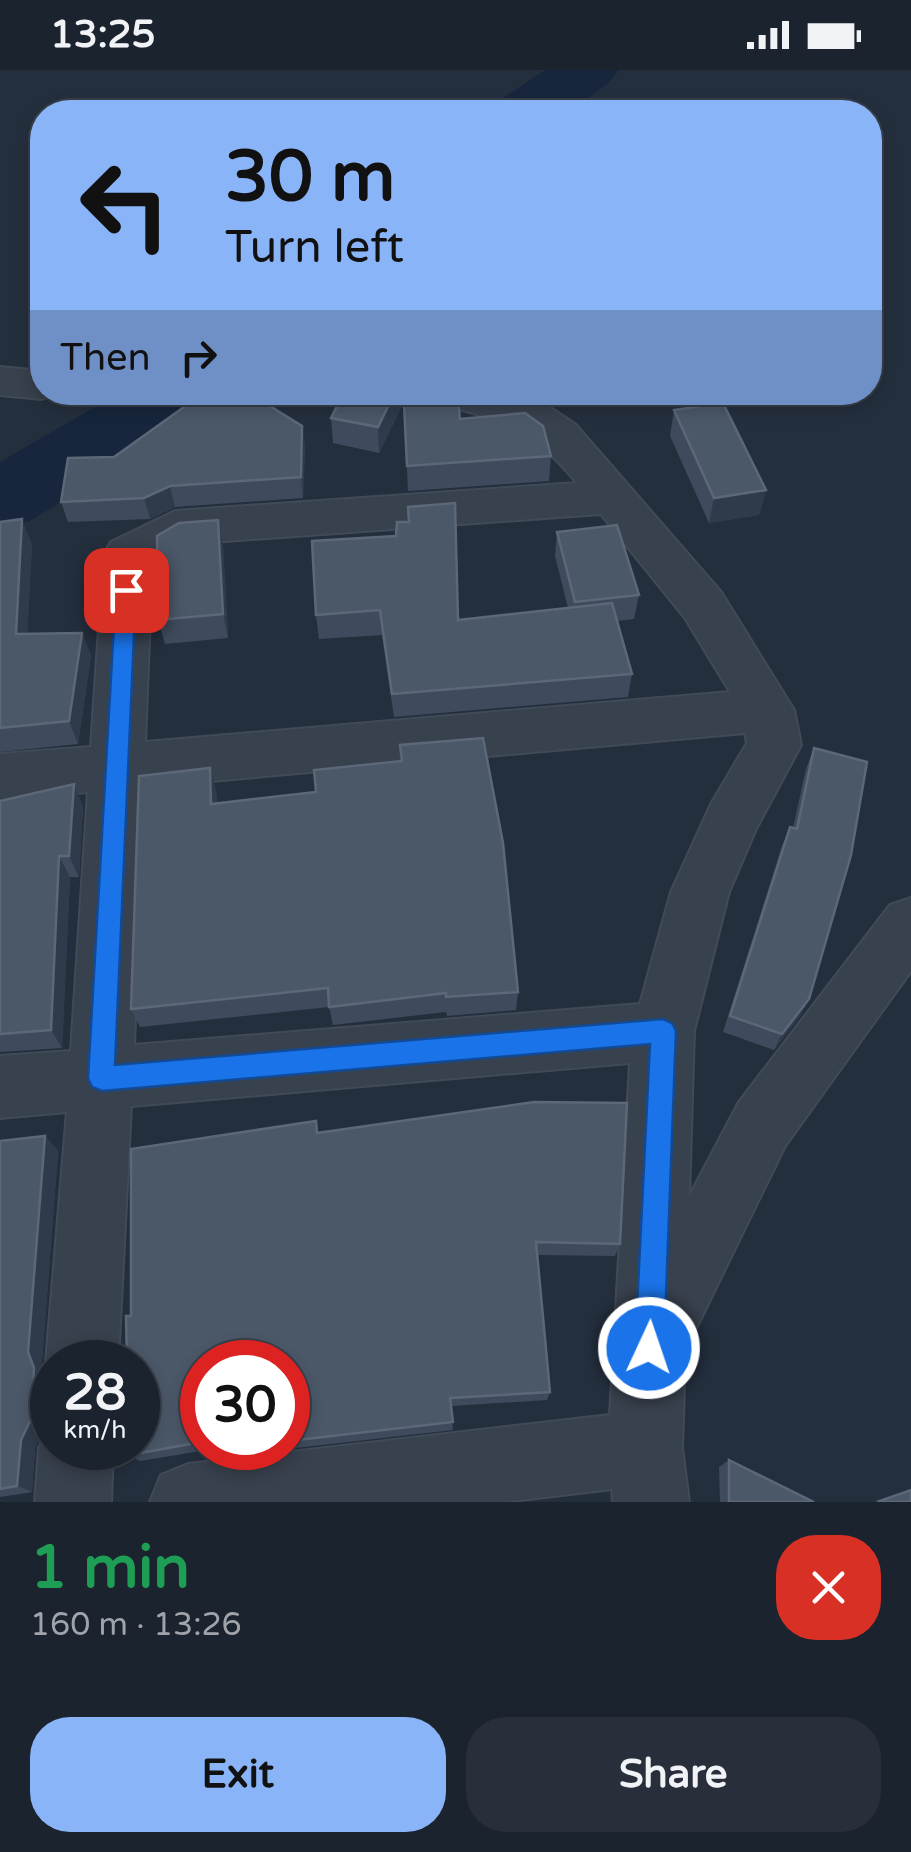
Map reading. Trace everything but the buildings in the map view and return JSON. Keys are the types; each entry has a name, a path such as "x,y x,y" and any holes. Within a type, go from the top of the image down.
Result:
{"street":[{"path":"0,381 30,385"},
{"path":"188,1502 648,1475 649,1348 663,1031 700,892 732,821 774,745 768,710 703,605 565,436 535,414 499,405"},
{"path":"84,1340 102,1078 128,554 175,528 613,497"},
{"path":"0,777 768,710"},
{"path":"649,1348 762,1124 911,924"},
{"path":"0,1088 663,1031"},
{"path":"73,1502 75,1470"}],"waterway":[{"path":"543,100 587,70"},
{"path":"0,500 160,405"}],"route":[{"path":"126,590 102,1078 663,1031 649,1348"}]}
